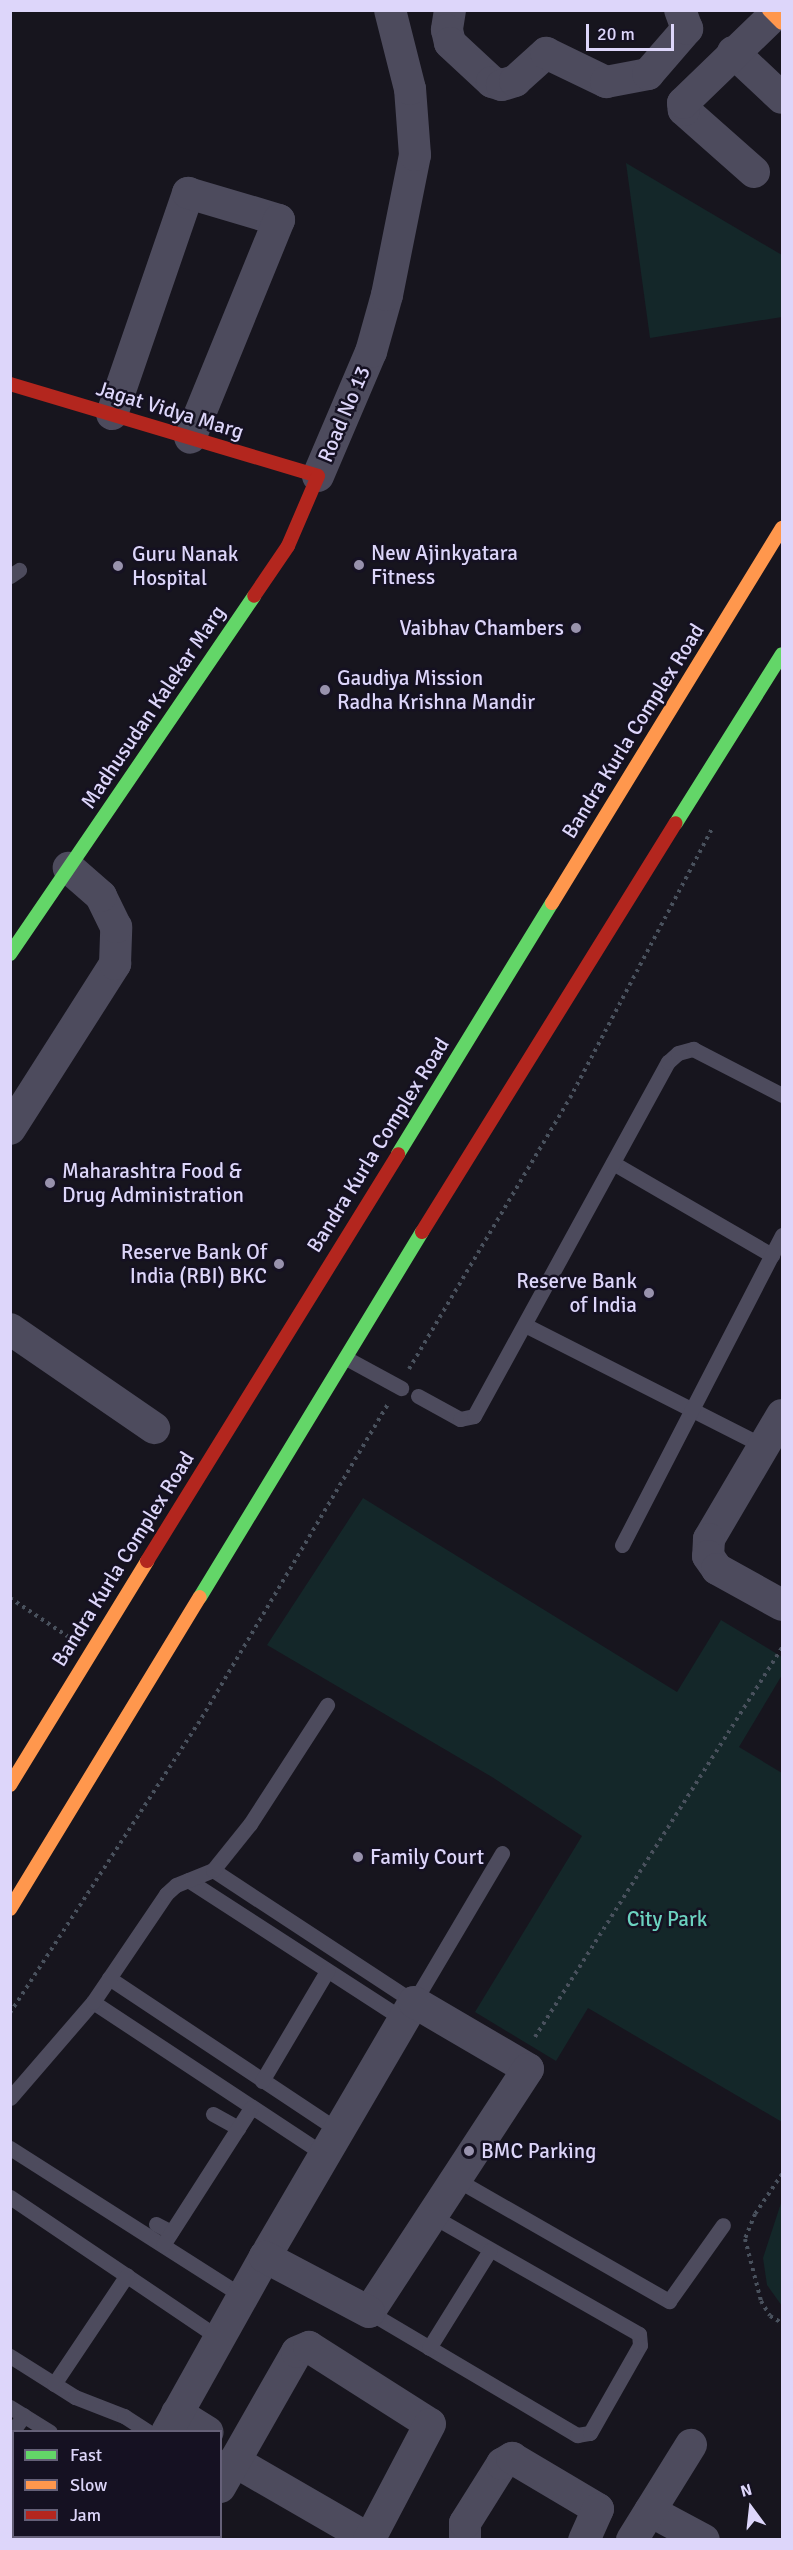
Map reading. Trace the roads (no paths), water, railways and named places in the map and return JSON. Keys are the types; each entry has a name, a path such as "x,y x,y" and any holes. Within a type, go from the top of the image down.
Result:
{"main road":[{"name":"Jagat Vidya Marg","path":"10,384 318,476"},
{"name":"Madhusudan Kalekar Marg","path":"10,954 288,546 318,476"},
{"name":"Bandra Kurla Complex Road","path":"10,1785 783,528"},
{"path":"10,1909 532,1052 783,654"}],"street":[{"name":"Road No 13","path":"318,476 371,352 387,295 415,155 410,89 390,10"},
{"path":"450,10 447,30 450,43 492,82 502,85 515,81 546,53 606,82 648,74 687,29 680,10"},
{"path":"754,172 684,110 683,103 733,52 775,16"},
{"path":"733,52 783,98"},
{"path":"112,414 188,193 279,220 190,438"},
{"path":"10,1129 115,963 116,927 101,896 69,868"},
{"path":"10,1329 154,1428"},
{"path":"783,1415 709,1539 708,1556 717,1569 783,1605"},
{"path":"201,2430 172,2422 242,2296 409,2011 528,2069 454,2178 369,2312 265,2257"},
{"path":"302,2347 309,2347 426,2418 429,2432 369,2539 227,2464 302,2347"},
{"path":"632,2540 691,2445"},
{"path":"465,2540 465,2523 502,2464 512,2458 598,2509 584,2540"},
{"path":"650,2511 692,2537"}],"lane":[{"path":"418,1396 460,1419 474,1416 668,1062 678,1053 693,1049 783,1095"},
{"path":"613,1162 772,1255"},
{"path":"622,1545 783,1235"},
{"path":"525,1325 764,1446"},
{"path":"346,1358 400,1387"},
{"path":"10,2098 93,2002 166,1894 188,1880 213,1870 250,1824 327,1705"},
{"path":"409,2011 502,1853"},
{"path":"213,1870 409,2011"},
{"path":"188,1880 327,1971 409,2011"},
{"path":"262,2081 327,1971"},
{"path":"109,1978 262,2081 332,2143"},
{"path":"93,2002 250,2108 332,2143"},
{"path":"163,2245 250,2108"},
{"path":"213,2114 238,2128"},
{"path":"10,2148 242,2296"},
{"path":"454,2178 669,2301 723,2225"},
{"path":"10,2197 219,2338"},
{"path":"369,2312 577,2435 590,2433 640,2345 639,2334 430,2215"},
{"path":"156,2224 171,2232"},
{"path":"429,2348 490,2250"},
{"path":"54,2384 127,2275"},
{"path":"10,2356 54,2384 145,2430"},
{"path":"10,2435 17,2411 47,2430"}],"place":[{"name":"New Ajinkyatara Fitness","path":"359,565"},
{"name":"Guru Nanak Hospital","path":"118,566"},
{"name":"Vaibhav Chambers","path":"576,628"},
{"name":"Gaudiya Mission Radha Krishna Mandir","path":"325,690"},
{"name":"Maharashtra Food & Drug Administration","path":"50,1183"},
{"name":"Reserve Bank Of India (RBI) BKC","path":"279,1264"},
{"name":"Reserve Bank of India","path":"649,1293"},
{"name":"Family Court","path":"358,1857"},
{"name":"BMC Parking","path":"469,2151"}],"park label":[{"name":"City Park","path":"667,1919"}]}
